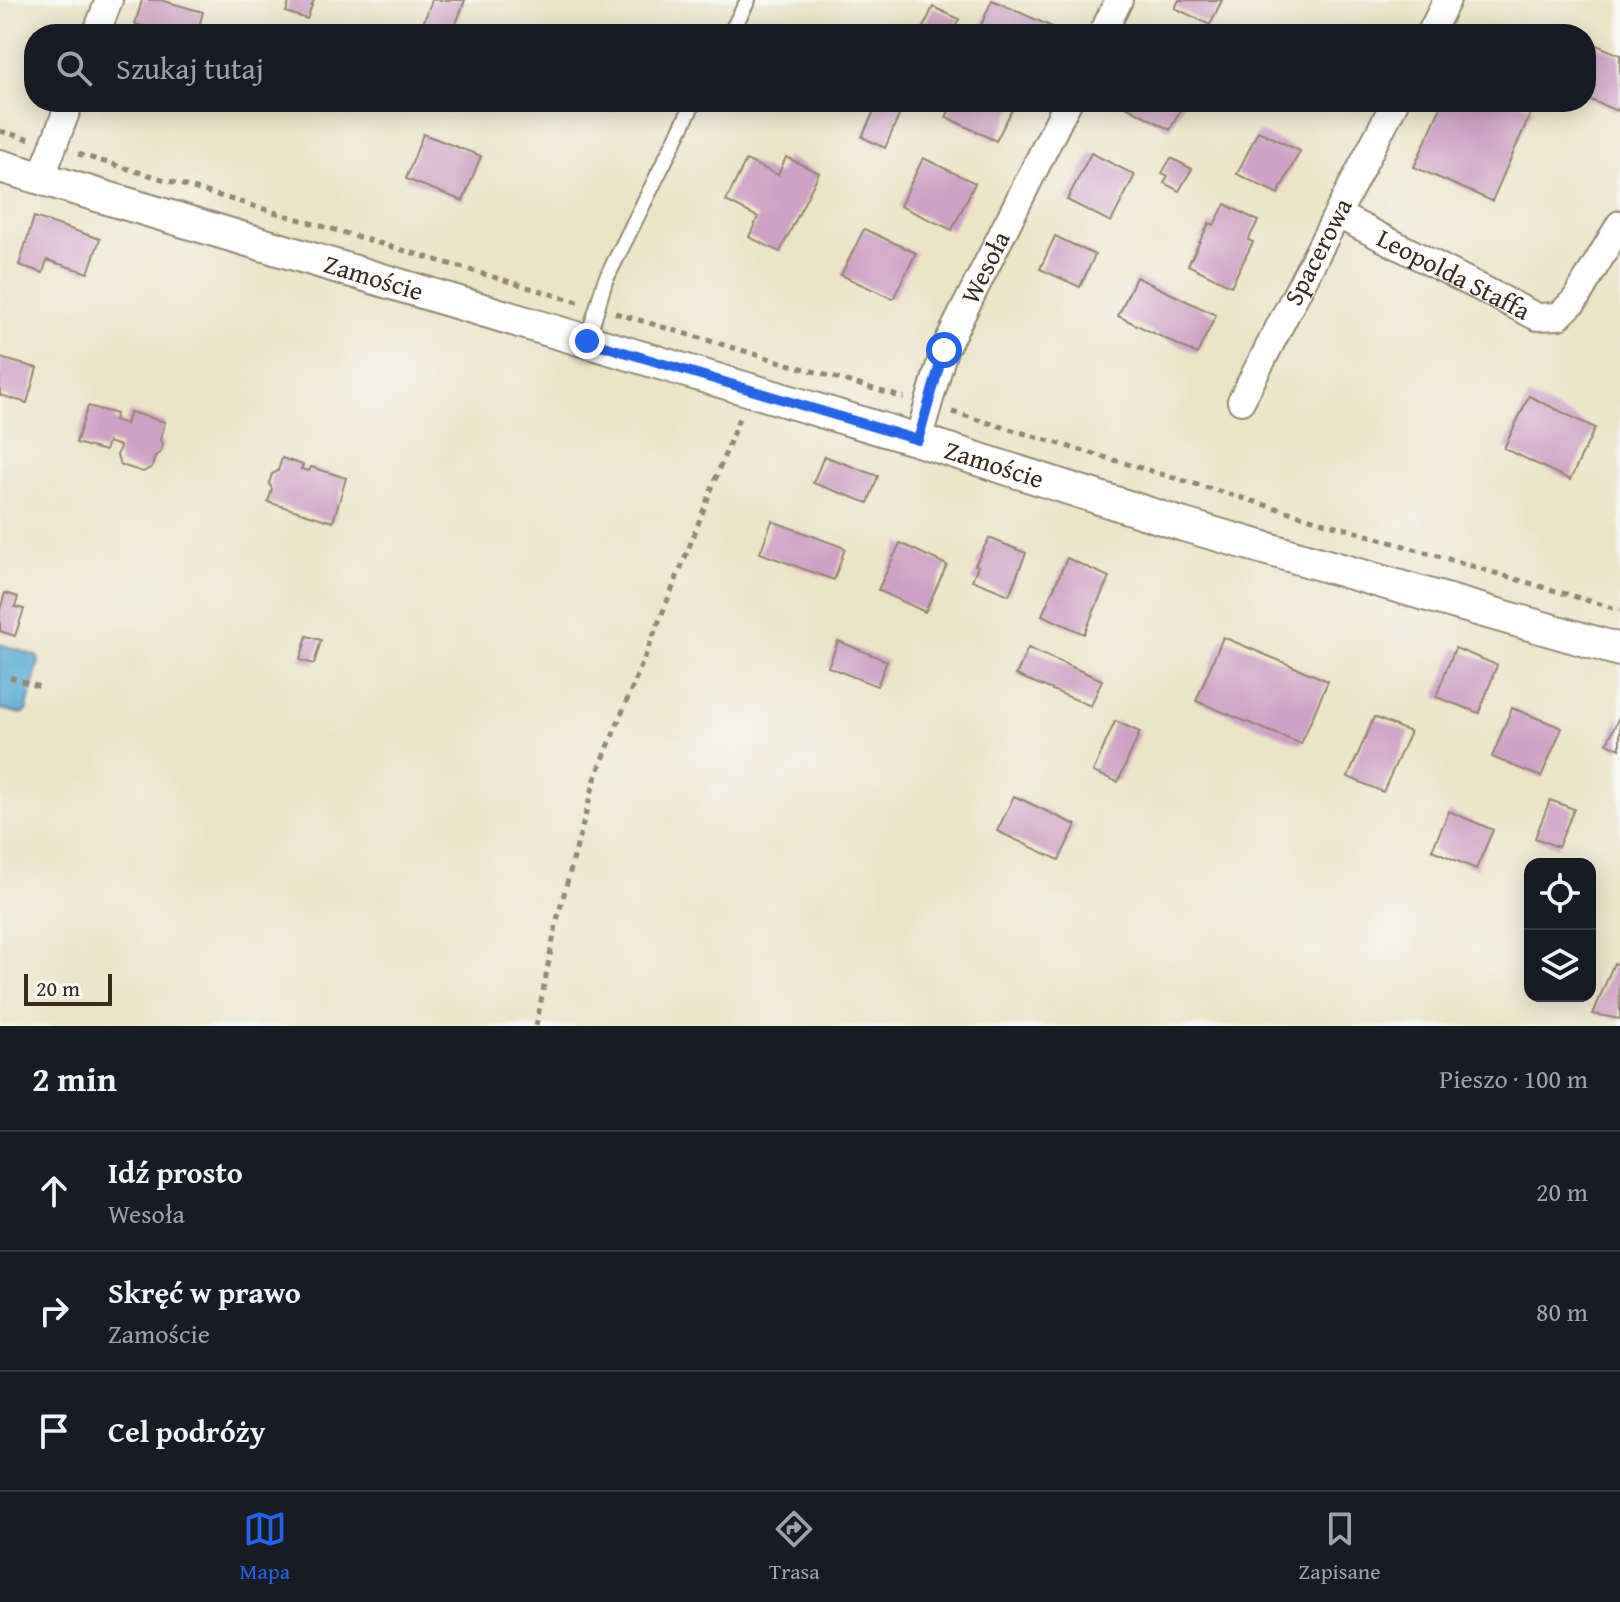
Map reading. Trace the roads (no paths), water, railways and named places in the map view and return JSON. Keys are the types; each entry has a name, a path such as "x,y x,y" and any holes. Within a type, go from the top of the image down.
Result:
{"street":[{"path":"100,24 109,0"},
{"path":"1107,24 1119,0"},
{"path":"1435,24 1447,0"},
{"path":"41,178 66,112"},
{"name":"Wesoła","path":"918,440 944,350 1063,112"},
{"name":"Spacerowa","path":"1241,401 1390,112"},
{"name":"Zamoście","path":"0,166 918,440 1184,525 1620,650"},
{"name":"Leopolda Staffa","path":"1338,215 1537,317 1559,316 1575,300 1620,224"}],"lane":[{"path":"735,24 748,0"},
{"path":"587,341 605,281 689,112"}],"water":[{"path":"0,644 37,656 39,661 26,712 21,714 0,709"}]}
